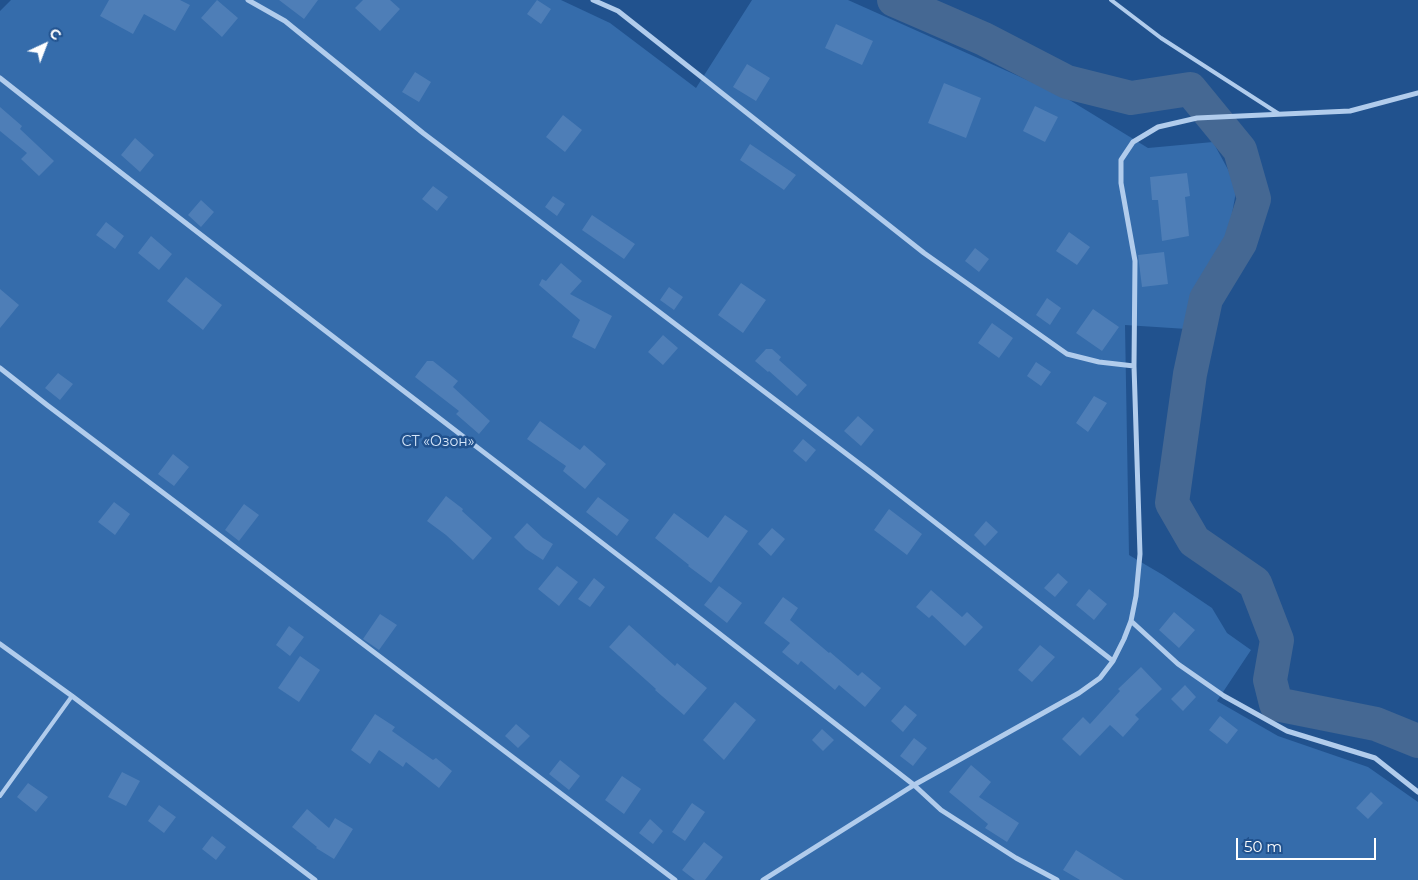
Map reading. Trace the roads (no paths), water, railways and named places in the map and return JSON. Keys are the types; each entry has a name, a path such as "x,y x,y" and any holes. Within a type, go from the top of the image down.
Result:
{"street":[{"path":"248,0 285,21 423,133 873,474 1113,661"},
{"path":"593,0 618,11 924,253 1067,354 1098,362 1134,366"},
{"path":"0,78 176,216 671,596 914,786 941,810 1016,858 1057,880"},
{"path":"763,880 914,786 1078,693 1100,678 1113,661 1131,621 1136,596 1140,554 1134,366 1135,261 1121,183 1121,160 1133,142 1158,127 1197,118 1350,111 1418,93"},
{"path":"0,368 675,880"},
{"path":"1131,621 1178,664 1224,696 1287,731 1375,758 1418,792"},
{"path":"0,644 316,880"}],"lane":[{"path":"1111,0 1161,38 1281,115"},
{"path":"0,796 72,696"}],"waterway":[{"path":"894,0 984,39 1067,82 1131,98 1190,89 1240,150 1254,199 1240,243 1206,299 1190,374 1172,503 1194,541 1255,583 1277,640 1270,680 1276,704 1376,724 1418,741"}],"park label":[{"name":"СТ «Озон»","path":"438,442"}]}
